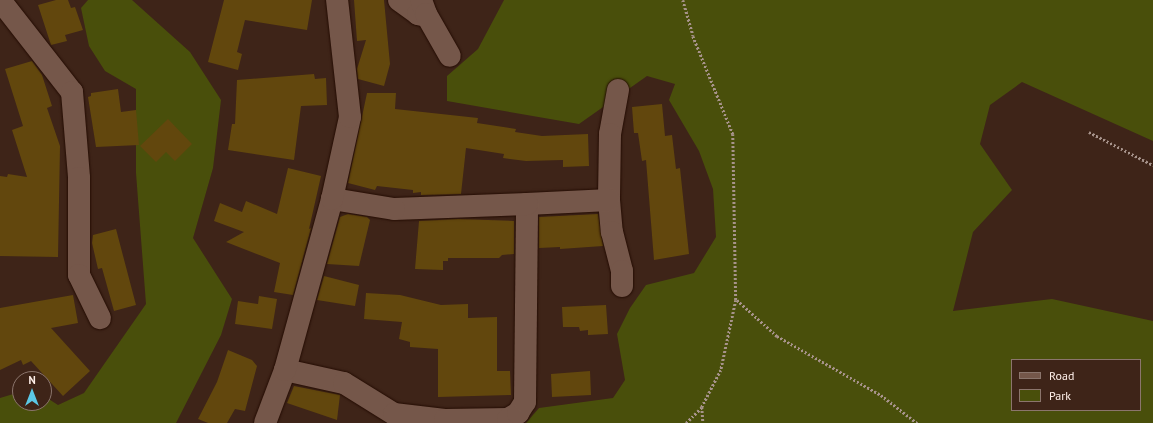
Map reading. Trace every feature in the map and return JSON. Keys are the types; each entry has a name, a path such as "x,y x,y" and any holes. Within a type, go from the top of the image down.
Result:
{"street":[{"path":"0,0 72,92 79,178 79,275 100,318"},
{"path":"265,423 285,370 332,199 350,117 337,0"},
{"path":"399,0 424,8 450,56"},
{"path":"618,90 610,134 609,200 612,232 622,271 622,286"},
{"path":"332,199 394,209 609,200"},
{"path":"285,370 344,383 394,414 444,421 508,419 518,413 525,402 527,204"}],"path":[{"path":"683,0 693,36 733,134 736,300 721,370 702,407 686,423"},
{"path":"1089,132 1153,165"},
{"path":"736,300 777,336 881,395 917,423"},
{"path":"702,407 703,423"}],"green space":[{"path":"88,0 132,0 190,52 221,100 213,168 193,238 232,299 221,335 176,423 0,423 0,398 12,394 12,411 52,411 52,401 58,405 84,393 146,304 136,173 136,89 105,71 89,46 81,8"},
{"path":"504,0 1153,0 1153,141 1022,82 990,105 980,144 1012,190 973,232 953,311 1052,299 1153,321 1153,423 526,423 539,408 613,398 625,380 617,334 630,308 646,285 694,273 716,237 713,189 699,151 669,100 675,84 647,76 579,124 447,101 447,76 478,49"}],"building":[{"path":"56,0 68,0 71,8 75,7 83,30 65,35 67,41 51,45 38,5"},
{"path":"224,0 312,0 307,30 245,20 237,52 242,54 238,70 208,62"},
{"path":"354,0 384,0 390,64 384,86 358,79 357,69 366,40 357,41"},
{"path":"32,61 42,75 52,106 47,108 60,146 58,257 0,256 0,176 7,177 8,174 27,177 12,130 23,126 5,69"},
{"path":"314,74 315,79 326,78 327,105 301,106 294,160 228,150 232,124 235,124 237,80"},
{"path":"118,89 121,112 136,110 139,145 96,147 88,97 91,96 91,93"},
{"path":"367,93 396,93 395,109 478,118 477,123 516,129 515,132 542,136 588,134 589,166 563,167 563,160 526,161 503,158 504,154 466,148 461,194 421,195 421,192 413,193 413,190 377,186 375,190 348,183"},
{"path":"662,104 665,136 672,135 676,169 680,168 689,254 654,260 646,160 642,161 638,133 634,133 632,107"},
{"path":"168,119 192,144 175,161 166,152 156,162 140,146"},
{"path":"288,168 321,176 309,229 311,228 293,295 274,292 280,263 226,242 244,232 214,221 220,203 242,212 246,201 277,214"},
{"path":"348,214 367,217 370,220 359,266 327,264 340,217"},
{"path":"598,214 603,246 560,249 560,247 539,248 539,217"},
{"path":"458,219 514,221 514,254 502,255 499,258 448,258 448,261 443,261 443,270 415,269 419,221"},
{"path":"116,229 136,305 114,311 102,268 98,269 92,243 93,235"},
{"path":"324,276 359,285 355,306 317,300"},
{"path":"366,293 400,295 441,305 468,304 468,318 497,317 497,371 510,371 511,395 438,397 438,349 410,347 410,342 399,339 402,322 364,319"},
{"path":"73,295 78,323 51,328 90,371 63,396 52,384 52,371 40,371 31,361 23,365 21,360 0,370 0,308"},
{"path":"259,296 277,299 272,329 235,324 238,301 258,304"},
{"path":"606,305 608,334 588,335 588,330 580,331 579,327 563,327 562,307"},
{"path":"228,350 252,360 257,366 245,411 235,409 227,423 208,423 198,419 217,382"},
{"path":"590,371 591,395 552,397 551,374"},
{"path":"294,386 340,395 337,420 287,403"}]}
